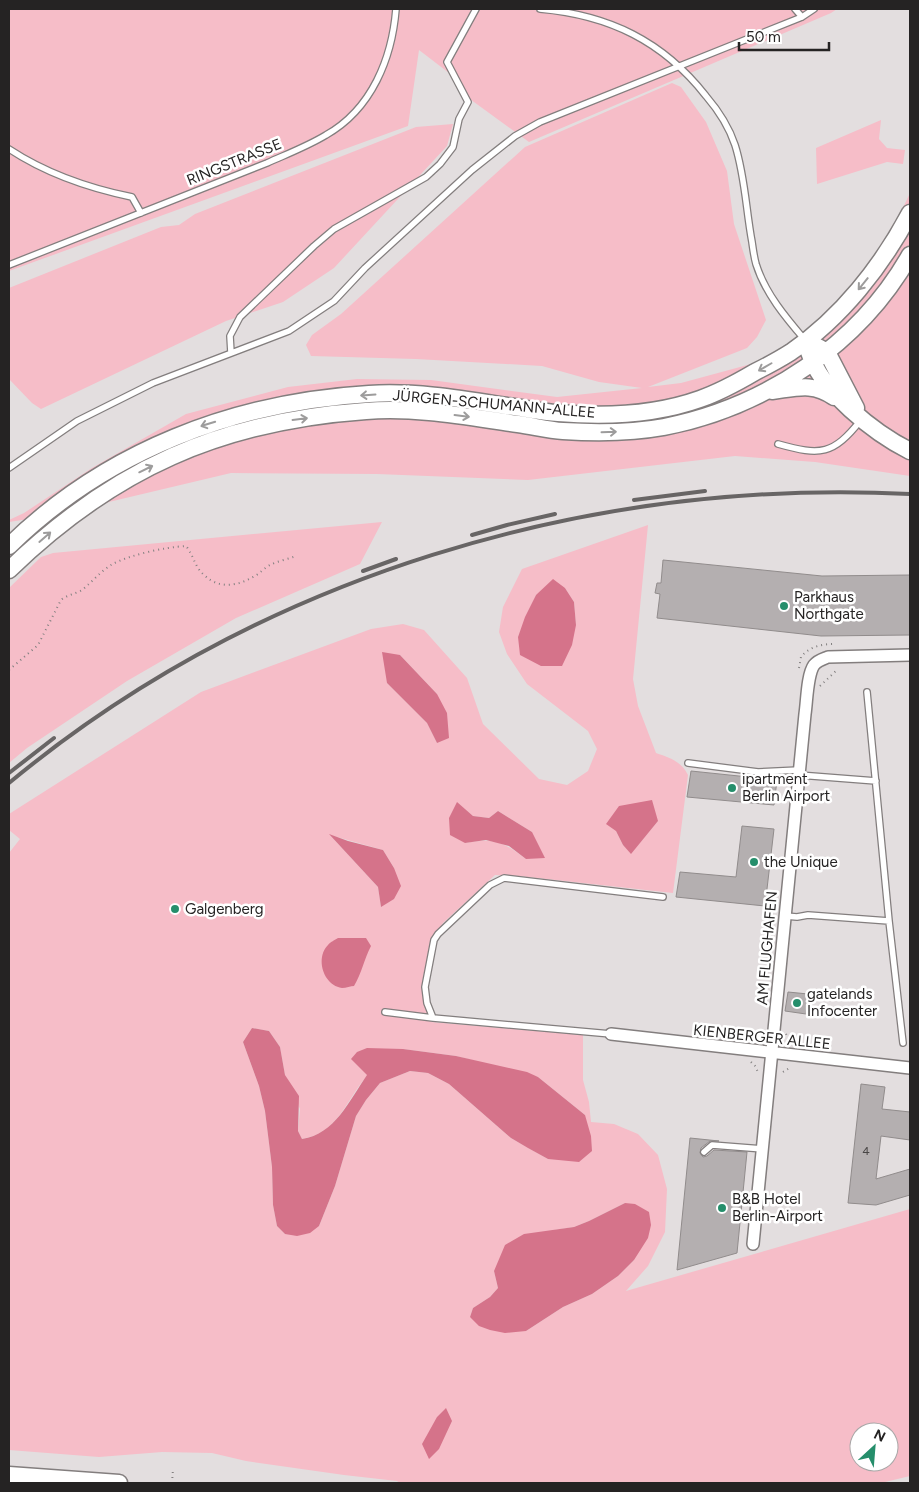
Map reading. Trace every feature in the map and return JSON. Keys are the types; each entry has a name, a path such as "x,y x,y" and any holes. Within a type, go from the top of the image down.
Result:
{"street":[{"name":"JÜRGEN-SCHUMANN-ALLEE","path":"9,546 38,519 73,493 161,442 203,425 276,407 370,394 413,394 555,413 595,415 628,414 700,400 731,386 791,352 838,312 865,282 893,244 910,213"},
{"name":"JÜRGEN-SCHUMANN-ALLEE","path":"9,570 57,526 128,478 208,442 281,421 367,411 412,411 465,416 561,431 596,432 664,427 729,408 767,391 812,363 844,338 884,294 910,255"},
{"path":"805,340 827,352 862,418"},
{"path":"805,340 812,363 826,384 842,402"},
{"path":"767,391 809,387 823,389 894,444 910,452"},
{"name":"AM FLUGHAFEN","path":"753,1244 784,916 811,672 814,665 820,659 828,657 910,655"},
{"name":"KIENBERGER ALLEE","path":"611,1034 910,1068"},
{"path":"9,1475 118,1483"}],"lane":[{"name":"RINGSTRASSE","path":"9,265 267,163 328,134 355,112 376,85 387,57 396,9"},
{"path":"232,353 230,336 240,317 314,246 334,229 426,178 453,147 459,119 468,102 447,62 476,9"},
{"path":"540,9 569,11 621,28 650,42 693,79 718,111 735,144 744,182 756,264 767,290 805,340"},
{"path":"795,9 802,17"},
{"path":"9,468 77,421 153,383 289,330 334,302 365,268 464,176 515,136 540,122 802,17 814,9"},
{"path":"9,149 55,174 99,190 132,197 141,213"},
{"path":"778,444 801,450 834,447 844,440 862,418"},
{"path":"867,692 903,1043"},
{"path":"688,763 758,772 799,773 876,781"},
{"path":"433,1018 427,1003 425,988 434,940 438,934 496,880 504,878 663,897"},
{"path":"784,916 808,915 889,921"},
{"path":"385,1012 611,1034"},
{"path":"704,1152 712,1145 762,1150"}],"path":[{"path":"9,670 38,645 61,600 78,592 113,564 162,548 186,546 197,568 206,577 218,584 228,586 244,582 270,565 296,556"},
{"path":"798,670 801,657 812,648 821,644 841,644"},
{"path":"820,686 841,667"},
{"path":"749,1038 759,1033 763,1026"},
{"path":"785,1032 790,1041 798,1044"},
{"path":"749,1061 756,1068 758,1077"},
{"path":"781,1075 786,1069 794,1066"},
{"path":"172,1483 173,1469"}],"shaded area":[{"path":"9,9 837,9 529,142 463,94 453,76 419,50 408,126 9,271"},
{"path":"672,83 681,87 706,122 727,171 734,224 766,320 757,337 747,348 648,387 681,383 770,359 817,322 857,281 890,235 910,193 910,476 815,462 735,456 528,480 377,474 231,473 54,515 9,522 9,520 24,513 92,468 186,414 288,387 357,379 431,380 557,397 642,388 599,382 542,366 416,359 311,356 306,345 312,335 341,314 525,147"},
{"path":"881,120 879,139 887,148 905,150 903,164 887,162 817,184 816,148"},
{"path":"453,124 447,146 334,268 283,302 226,321 41,409 32,403 9,379 9,288 161,227 179,225 195,214 416,127"},
{"path":"382,522 360,564 236,618 127,681 27,748 9,763 9,588 41,557 53,553"},
{"path":"648,525 633,679 638,706 656,753 678,763 688,775 673,893 495,875 443,923 432,940 422,981 425,1003 431,1022 583,1035 583,1080 589,1102 591,1122 614,1124 638,1134 658,1155 667,1189 665,1232 648,1266 626,1291 910,1209 910,1476 881,1483 400,1483 397,1481 246,1461 212,1453 162,1452 99,1457 9,1450 9,853 20,839 9,830 9,814 201,692 371,629 403,624 424,630 467,678 483,724 539,779 567,785 588,771 597,749 588,731 527,684 507,654 499,632 503,607 522,569","holes":["565,588 574,602 576,625 518,637 536,595","400,655 437,694 437,743 427,723 387,683","457,803 473,816 489,818 498,811 532,832 526,859 497,842 465,843","658,821 631,853 623,845 616,831","330,835 383,850 394,868 381,907 378,887","252,1028 269,1031 280,1047 285,1075 300,1109 298,1131 302,1139 314,1136 333,1123 369,1073 403,1049 456,1056 538,1077 585,1115 548,1159 511,1138 449,1084 428,1073 410,1071 380,1083 356,1116 335,1186 319,1226 285,1234 277,1226 273,1205 272,1167 265,1111 259,1086 243,1042","625,1203 634,1260 618,1276 592,1294 563,1307 526,1331 470,1317 473,1308 490,1297 498,1288 494,1271 554,1230 574,1227"]},
{"path":"553,579 565,588 574,602 576,625 572,645 562,666 541,666 520,655 518,637 536,595"},
{"path":"382,652 400,655 437,694 447,713 449,738 437,743 427,723 387,683"},
{"path":"652,800 658,821 631,854 623,845 616,831 606,824 619,806"},
{"path":"457,802 473,816 489,818 498,811 532,832 545,858 526,859 509,846 486,840 465,843 450,835 449,818"},
{"path":"329,834 383,850 394,868 401,886 394,899 381,907 378,887"},
{"path":"338,938 366,938 371,946 354,986 342,988 335,986 326,977 323,970 322,957 324,950"},
{"path":"252,1028 269,1031 280,1047 285,1075 299,1096 298,1131 302,1139 324,1131 340,1115 367,1075 351,1059 357,1052 367,1048 403,1049 456,1056 527,1072 538,1077 585,1115 591,1136 592,1151 579,1162 548,1159 511,1138 449,1084 428,1073 410,1071 380,1083 356,1116 335,1186 319,1226 310,1233 297,1236 285,1234 277,1226 273,1205 272,1167 265,1111 259,1086 243,1042"},
{"path":"625,1203 635,1204 649,1212 651,1225 648,1238 634,1260 618,1276 592,1294 563,1307 526,1331 505,1333 490,1330 479,1326 470,1317 473,1308 490,1297 498,1288 494,1271 505,1245 524,1234 574,1227"},
{"path":"446,1408 452,1421 439,1449 429,1459 422,1444 437,1417"}],"building":[{"name":"Parkhaus Northgate","path":"663,560 822,576 910,575 910,635 821,636 657,618 660,594 655,593 657,583 661,583"},
{"name":"ipartment Berlin Airport","path":"691,771 777,780 774,805 687,797"},
{"name":"the Unique","path":"742,826 774,829 765,906 676,897 680,872 736,877"},
{"name":"gatelands Infocenter","path":"788,992 808,994 806,1014 785,1011"},
{"path":"861,1084 885,1087 882,1109 910,1112 910,1140 881,1136 876,1179 910,1169 910,1195 876,1205 848,1203"},
{"path":"690,1138 719,1141 710,1141 701,1148 700,1153 703,1157 714,1150 747,1152 737,1253 677,1270"}],"railway":[{"path":"634,500 705,491"},
{"path":"9,783 106,710 210,648 319,596 432,555 549,524 669,503 789,493 910,494"},
{"path":"472,535 555,514"},
{"path":"363,571 396,559"},
{"path":"9,773 54,738"}],"place":[{"name":"Parkhaus Northgate","path":"784,606"},
{"name":"ipartment Berlin Airport","path":"732,788"},
{"name":"the Unique","path":"754,862"},
{"name":"Galgenberg","path":"175,909"},
{"name":"gatelands Infocenter","path":"797,1003"},
{"name":"B&B Hotel Berlin-Airport","path":"722,1208"}]}
